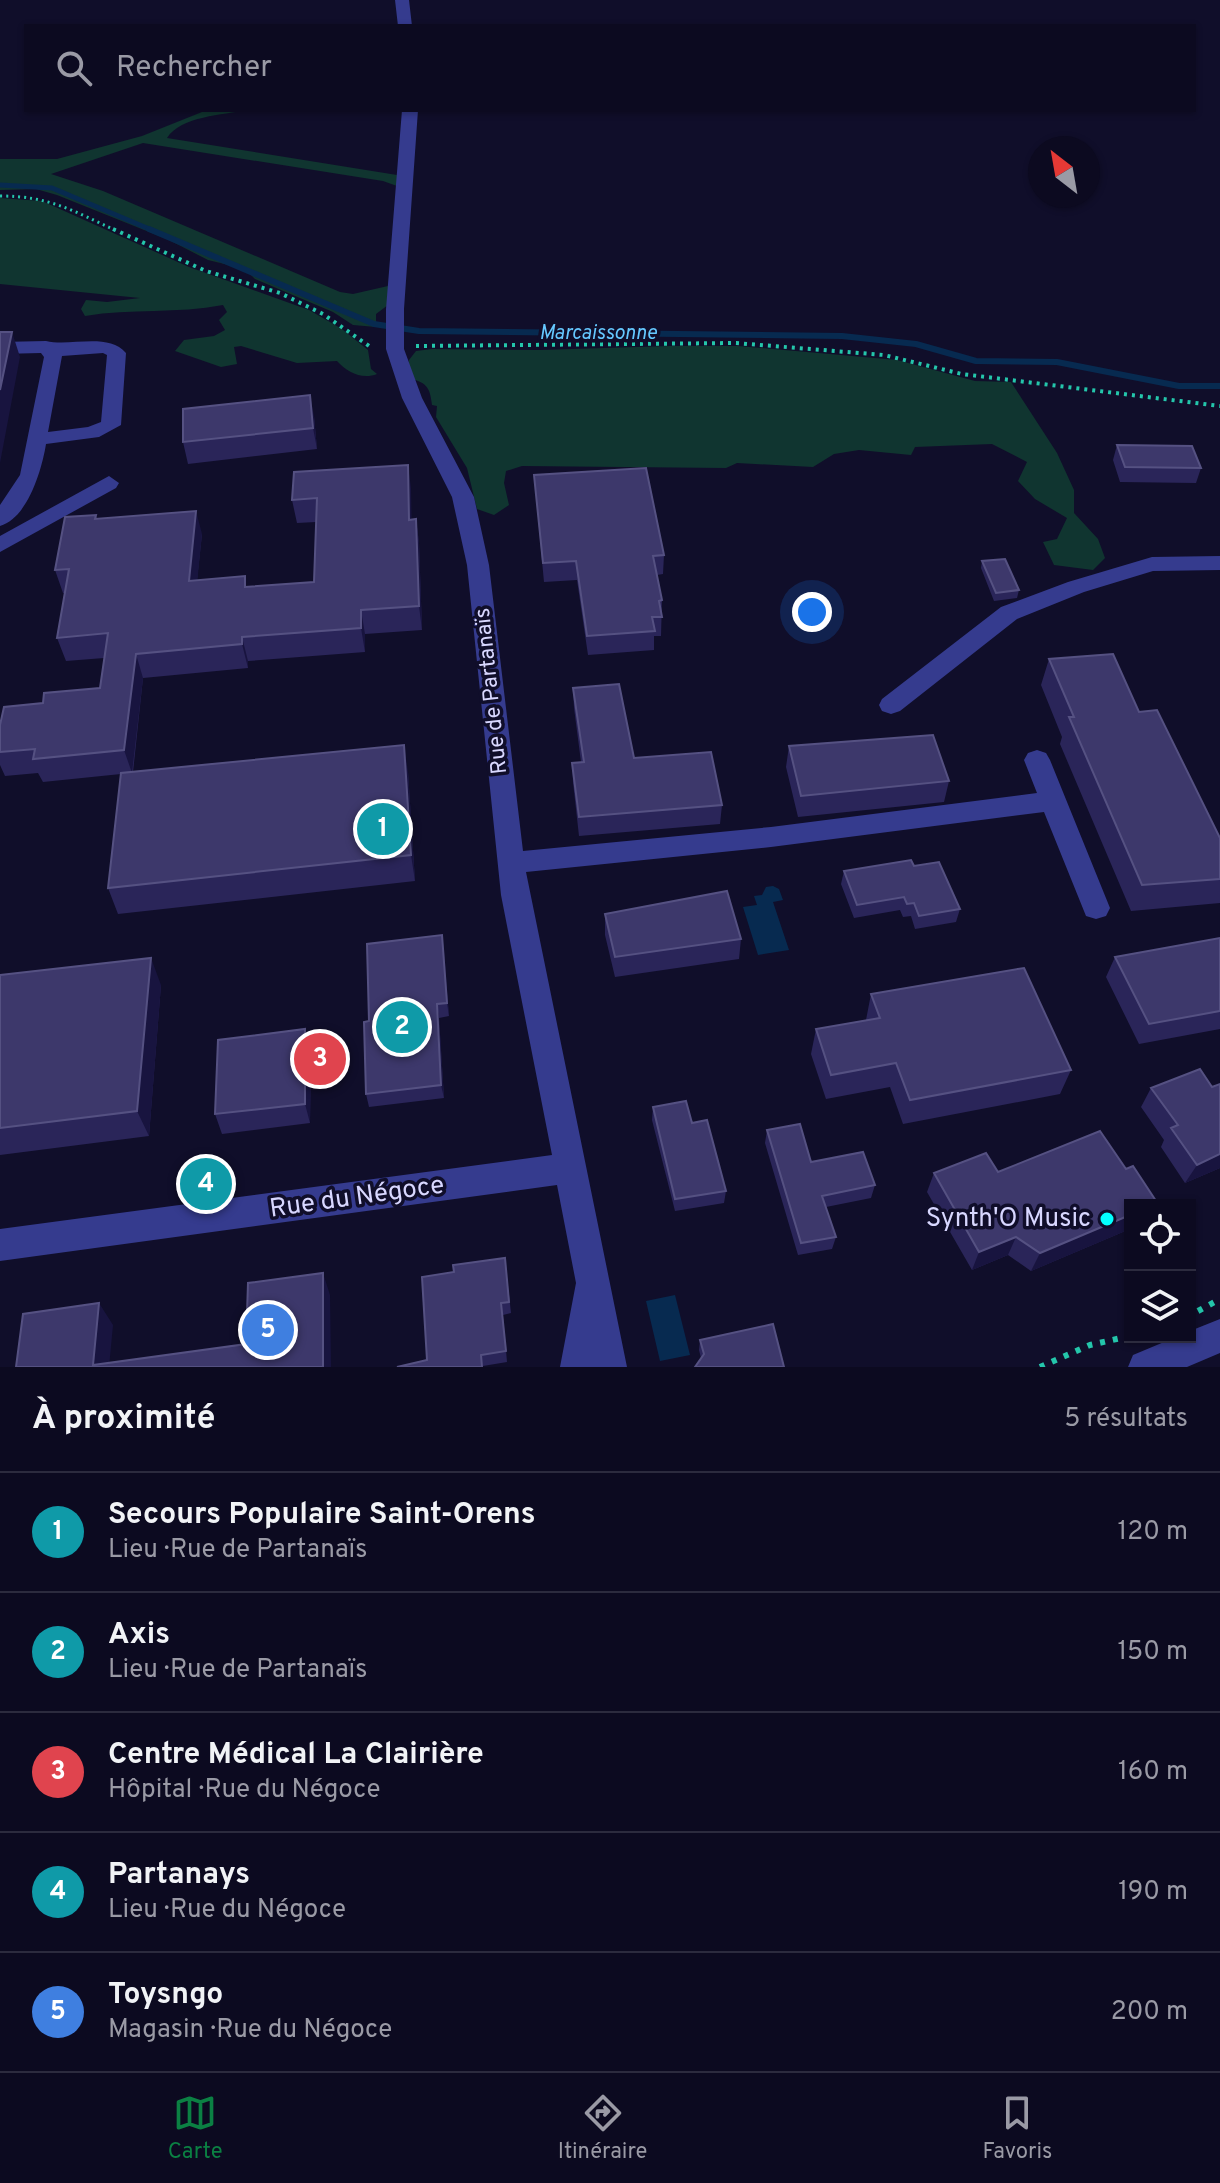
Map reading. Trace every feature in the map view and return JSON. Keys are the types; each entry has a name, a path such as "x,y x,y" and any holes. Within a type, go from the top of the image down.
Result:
{"street":[{"path":"402,0 405,24"},
{"name":"Rue de Partanaïs","path":"410,112 393,346 407,388 463,497 478,565 511,863 610,1367"},
{"path":"0,348 34,345 52,351 106,347 117,353 111,425 92,433 38,439"},
{"path":"0,519 20,494 30,475 52,351"},
{"path":"0,545 109,483"},
{"path":"891,705 1009,613 1076,587 1152,564 1220,563"},
{"path":"1037,760 1096,908"},
{"path":"511,863 771,837 1053,801"},
{"name":"Rue du Négoce","path":"0,1245 570,1168"},
{"name":"Rue de Partanaïs","path":"576,1357 591,1282"},
{"path":"1145,1367 1212,1321"}],"path":[{"path":"0,196 32,196 51,201 206,271 280,293 323,314 369,347 736,343 884,355 962,374 1220,406"},
{"path":"1212,1321 1220,1299"},
{"path":"1040,1367 1090,1345 1124,1337"}],"green space":[{"path":"202,112 234,112 192,121 173,131 167,138 397,175 397,186 383,181 143,143 51,174 103,191 340,292 353,294 388,286 388,305 376,314 376,327 353,325 333,312 255,279 245,269 208,260 169,240 57,195 36,189 0,190 0,159 57,159 142,136"},
{"path":"0,198 42,201 189,267 309,310 342,329 368,350 371,369 377,374 355,374 337,361 297,363 241,346 234,347 237,364 221,367 175,351 184,340 214,336 225,330 219,320 227,312 223,305 85,316 81,309 86,300 107,302 140,298 0,284"},
{"path":"738,346 897,360 975,381 1011,382 1057,453 1074,490 1074,513 1098,539 1105,558 1093,570 1054,565 1043,542 1057,539 1067,518 1035,499 1018,481 1027,462 992,444 915,447 911,455 859,450 834,454 813,467 737,463 726,468 522,466 506,471 504,483 509,505 494,515 477,509 467,468 436,417 437,406 432,405 428,389 423,383 407,378 409,360 416,351 432,349"}],"water":[{"path":"766,887 779,889 783,900 773,902 789,950 758,955 743,907 757,905 754,896 762,895"},
{"path":"675,1295 690,1355 660,1361 646,1301"}],"building":[{"path":"0,332 12,332 0,390"},
{"path":"310,395 313,428 183,442 183,409"},
{"path":"1117,445 1192,446 1201,468 1125,467"},
{"path":"408,465 409,520 416,519 419,606 361,610 361,628 242,637 242,644 136,654 124,750 33,759 35,749 0,752 4,707 43,703 44,693 100,688 108,633 57,638 69,569 55,570 65,517 96,515 95,519 196,511 189,581 245,576 245,587 314,582 317,498 292,500 294,472"},
{"path":"646,468 664,555 653,556 662,600 659,601 662,617 652,617 655,631 587,636 576,561 543,563 534,475"},
{"path":"1005,559 1019,590 996,593 982,561"},
{"path":"1113,654 1139,712 1157,710 1220,838 1220,879 1142,885 1069,717 1074,717 1049,659"},
{"path":"619,684 634,758 711,752 722,805 579,817 572,763 584,762 573,688"},
{"path":"933,735 949,781 801,796 789,746"},
{"path":"404,745 411,855 108,888 121,773"},
{"path":"911,860 914,866 939,862 960,909 919,916 914,903 907,904 904,897 857,905 844,871"},
{"path":"727,891 741,939 615,957 605,914"},
{"path":"442,935 447,1003 437,1004 441,1085 366,1094 364,1022 369,1021 367,944"},
{"path":"1220,938 1220,1011 1149,1024 1115,957"},
{"path":"151,958 137,1111 0,1128 0,975"},
{"path":"1024,968 1071,1070 910,1100 896,1063 831,1075 816,1029 880,1018 871,994"},
{"path":"305,1029 305,1104 215,1114 218,1040"},
{"path":"1200,1069 1212,1087 1220,1084 1220,1154 1197,1165 1171,1128 1178,1125 1151,1088"},
{"path":"686,1101 692,1123 707,1120 726,1191 675,1199 653,1107"},
{"path":"800,1124 811,1162 863,1152 875,1185 822,1196 836,1237 801,1243 767,1130"},
{"path":"1100,1131 1126,1169 1133,1166 1155,1199 1124,1199 1124,1218 1040,1253 1016,1237 979,1252 934,1173 986,1153 998,1172"},
{"path":"505,1258 509,1302 501,1303 506,1351 481,1355 482,1367 397,1367 427,1360 422,1277 454,1272 453,1265"},
{"path":"323,1273 323,1367 16,1367 23,1314 99,1303 93,1365 246,1344 248,1283"},
{"path":"773,1324 784,1367 695,1367 704,1354 700,1340"}],"waterway":[{"name":"Marcaissonne","path":"0,185 52,188 154,231"},
{"name":"Marcaissonne","path":"149,229 374,324 419,331 842,336 916,344 976,361 1057,362 1179,386 1220,386"}],"place":[{"name":"Secours Populaire Saint-Orens","path":"383,829"},
{"name":"Axis","path":"402,1027"},
{"name":"Centre Médical La Clairière","path":"320,1059"},
{"name":"Partanays","path":"206,1184"},
{"name":"Synth'O Music","path":"1107,1219"},
{"name":"Toysngo","path":"268,1330"}]}
